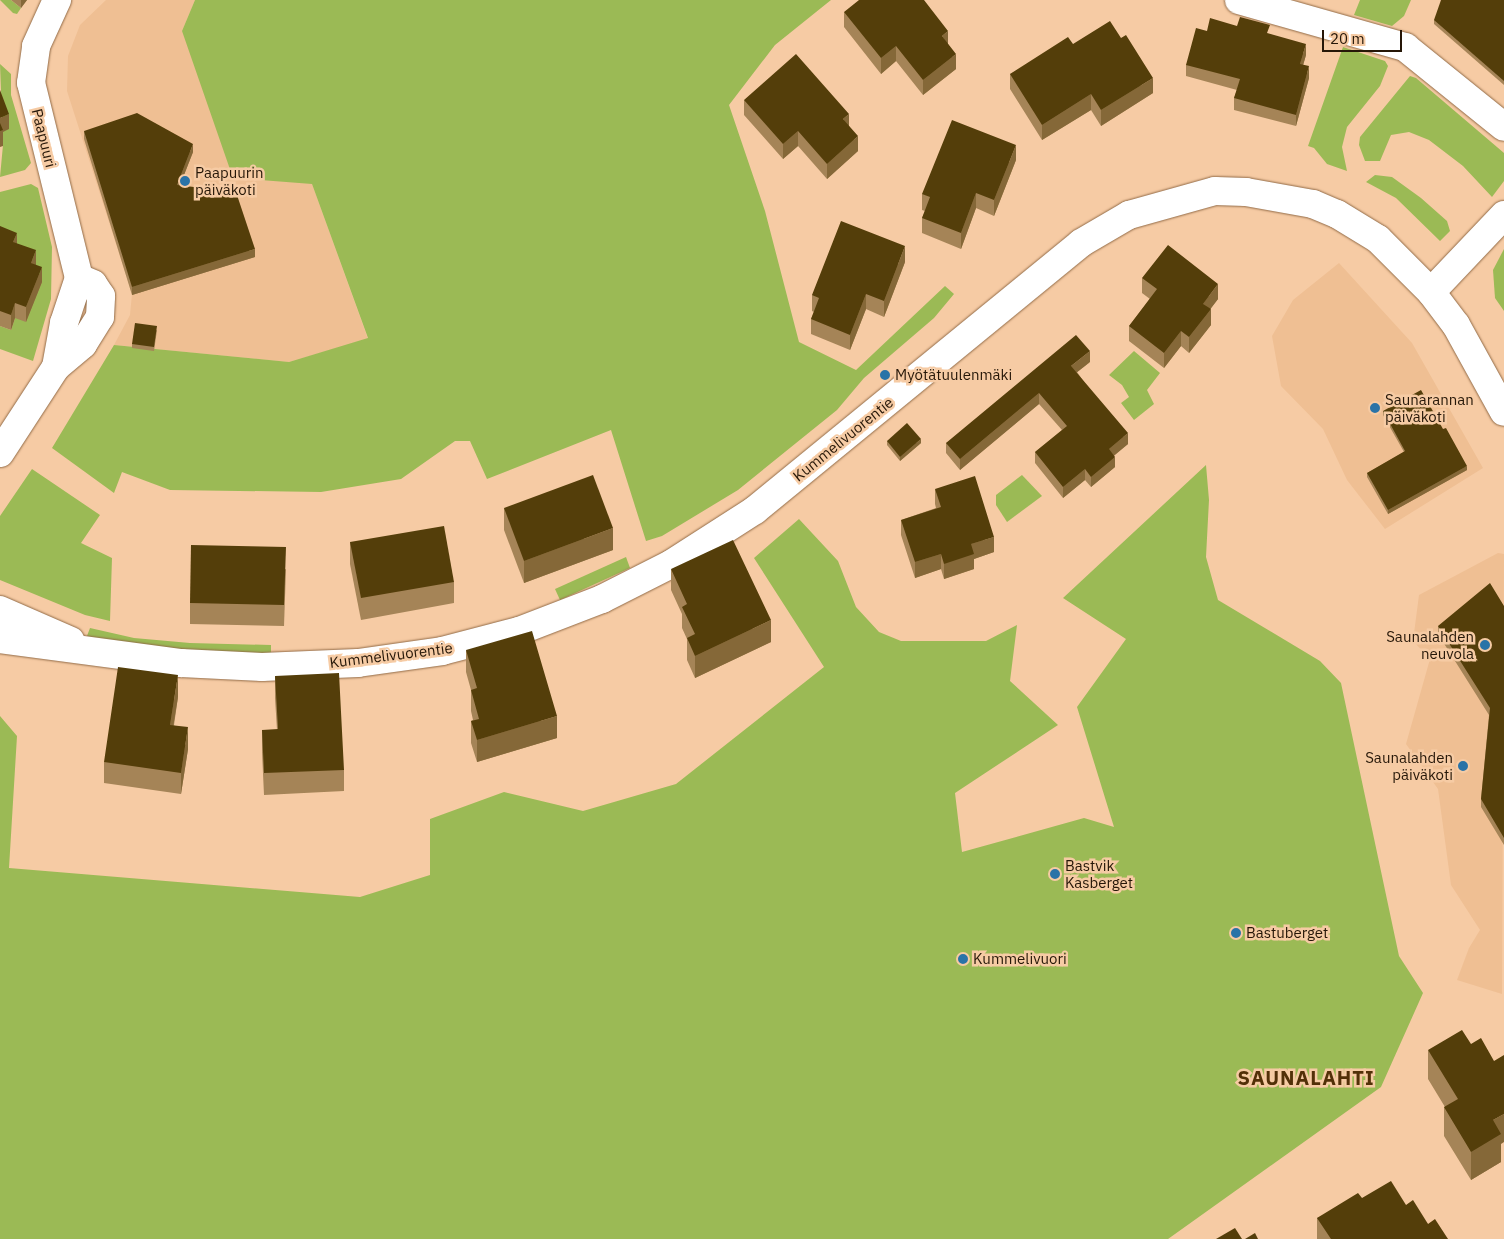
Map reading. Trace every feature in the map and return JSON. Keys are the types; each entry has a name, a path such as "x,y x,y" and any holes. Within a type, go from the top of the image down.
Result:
{"street":[{"name":"Paapuuri","path":"0,453 56,367 64,323 78,278 31,83 36,46 57,0"},
{"path":"1239,0 1373,36 1405,47 1504,127"},
{"name":"Kummelivuorentie","path":"0,639 181,663 253,666 358,663 442,651 519,631 602,599 671,564 755,510 1081,243 1129,215 1170,201 1216,191 1246,192 1312,204 1337,214 1378,240 1431,292 1456,325 1504,412"},
{"path":"1431,292 1504,215"},
{"name":"Kummelivuorentie","path":"0,610 90,650"}],"shaded area":[{"name":"Paapuurin päiväkoti","path":"106,0 195,0 182,31 312,184 368,339 289,362 114,345 130,315 132,294 67,91 68,56 80,25"},
{"name":"Saunarannan päiväkoti","path":"1339,263 1412,343 1483,468 1385,529 1347,480 1323,429 1281,386 1272,336 1293,300"},
{"name":"Saunalahden päiväkoti","path":"1498,553 1504,554 1502,994 1457,980 1469,948 1480,930 1451,885 1438,789 1406,744 1430,659 1413,641 1419,595"}],"green space":[{"path":"0,0 11,0 21,8 17,14 13,13"},
{"path":"195,0 831,0 775,45 729,105 765,211 799,342 856,370 945,286 954,294 934,318 864,378 837,410 738,490 662,536 646,541 611,430 487,479 470,441 455,441 401,479 321,492 170,490 122,472 114,493 52,448 114,345 289,362 368,338 312,184 233,178 182,31"},
{"path":"1360,0 1411,0 1404,16 1392,26 1354,15"},
{"path":"1343,47 1385,61 1388,66 1380,86 1347,127 1342,147 1347,171 1327,164 1314,148 1308,146"},
{"path":"0,64 11,74 11,95 31,163 25,170 0,177 3,145"},
{"path":"1410,76 1416,78 1504,153 1504,181 1492,197 1463,166 1429,140 1409,132 1391,135 1380,161 1365,161 1359,145 1360,137"},
{"path":"1375,175 1392,177 1421,198 1447,221 1450,231 1440,241 1396,198 1366,182"},
{"path":"31,184 38,188 52,247 51,299 33,361 0,349 0,326 11,330 15,318 0,241 0,192"},
{"path":"1504,249 1504,311 1495,298 1493,270"},
{"path":"1134,351 1160,373 1147,390 1154,404 1134,420 1121,403 1129,397 1122,385 1109,375"},
{"path":"1206,465 1209,500 1206,557 1218,600 1320,661 1341,683 1399,956 1423,993 1381,1087 1168,1239 0,1239 0,716 17,736 9,868 360,897 430,875 430,819 504,792 583,811 676,784 824,667 754,558 799,519 838,561 856,607 879,632 901,641 986,641 1017,625 1010,681 1058,725 955,793 962,852 1084,818 1114,827 1077,707 1126,639 1063,598"},
{"path":"32,469 100,515 81,543 112,558 110,621 85,615 0,580 0,516"},
{"path":"1022,475 1042,496 1007,522 996,505 996,495"},
{"path":"626,557 630,568 560,600 555,589"},
{"path":"90,628 134,638 190,643 271,645 271,657 121,645 87,636"}],"building":[{"path":"859,0 924,0 948,31 942,36 956,54 923,80 896,46 881,58 844,12"},
{"path":"1441,0 1504,0 1504,81 1434,20"},
{"path":"1240,17 1270,25 1267,33 1306,44 1300,64 1309,66 1296,115 1234,98 1240,79 1186,65 1196,28 1207,31 1210,18 1237,26"},
{"path":"1110,21 1121,38 1126,35 1153,78 1101,110 1091,94 1042,125 1010,74 1068,37 1073,44"},
{"path":"796,54 849,114 843,119 858,136 827,164 798,131 783,144 744,100"},
{"path":"0,90 9,114 0,118"},
{"path":"137,113 193,144 177,185 236,192 255,249 132,287 84,131"},
{"path":"952,120 1016,145 994,200 976,193 961,233 922,218 930,197 922,194"},
{"path":"841,221 905,246 884,301 866,294 850,335 811,319 819,298 812,295"},
{"path":"0,226 17,233 13,242 36,250 31,263 42,267 26,307 15,303 11,315 0,311"},
{"path":"1168,245 1218,284 1203,304 1211,309 1189,337 1181,331 1164,353 1129,326 1157,289 1142,278"},
{"path":"135,323 157,326 154,347 132,344"},
{"path":"1076,335 1090,351 1071,366 1128,433 1109,449 1115,457 1091,477 1085,469 1063,487 1035,452 1067,426 1039,393 960,459 946,443"},
{"path":"1421,390 1443,429 1446,428 1467,466 1388,510 1367,473 1405,451 1383,411"},
{"path":"907,423 921,439 900,457 887,441"},
{"path":"593,475 613,528 524,561 504,508"},
{"path":"975,476 994,537 971,544 974,554 944,564 941,554 915,562 901,520 941,507 935,489"},
{"path":"444,526 454,582 361,598 350,542"},
{"path":"733,540 771,620 695,656 687,638 695,634 682,607 687,604 671,569"},
{"path":"191,545 286,547 284,605 190,603"},
{"path":"1490,583 1504,606 1504,838 1481,799 1490,708 1438,626"},
{"path":"532,631 557,716 477,740 471,721 479,719 471,690 477,688 466,650"},
{"path":"118,667 178,675 170,725 188,727 181,773 104,762"},
{"path":"339,673 344,770 264,773 262,730 278,729 275,676"},
{"path":"1462,1030 1471,1044 1481,1038 1494,1061 1504,1055 1504,1114 1493,1120 1501,1134 1471,1152 1444,1107 1458,1099 1428,1050"},
{"path":"1391,1181 1406,1205 1413,1200 1428,1224 1435,1219 1448,1239 1331,1239 1317,1218 1358,1193 1362,1198"},
{"path":"1235,1228 1242,1239 1216,1239"},
{"path":"1255,1233 1258,1239 1245,1239"}],"place":[{"name":"Paapuurin päiväkoti","path":"185,181"},
{"name":"Myötätuulenmäki","path":"885,375"},
{"name":"Saunarannan päiväkoti","path":"1375,408"},
{"name":"Saunalahden neuvola","path":"1485,645"},
{"name":"Saunalahden päiväkoti","path":"1463,766"},
{"name":"Bastvik Kasberget","path":"1055,874"},
{"name":"Bastuberget","path":"1236,933"},
{"name":"Kummelivuori","path":"963,959"}],"district":[{"name":"SAUNALAHTI","path":"1306,1077"}]}
